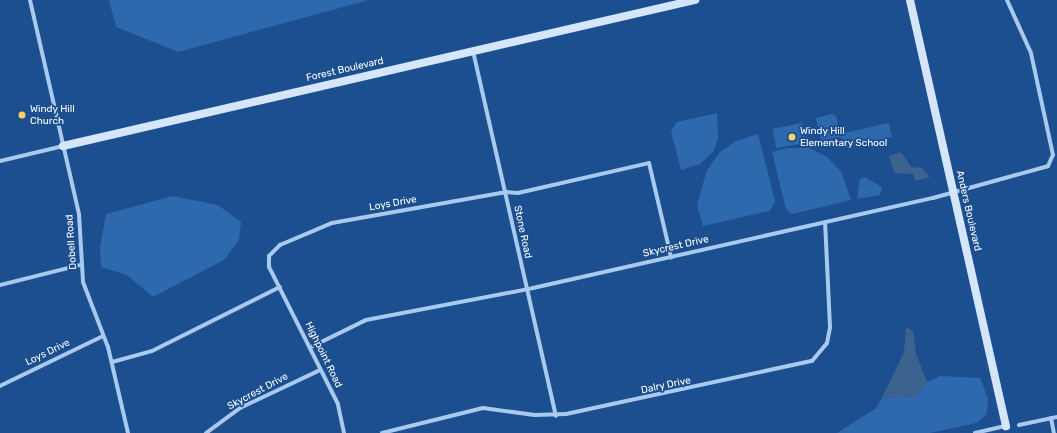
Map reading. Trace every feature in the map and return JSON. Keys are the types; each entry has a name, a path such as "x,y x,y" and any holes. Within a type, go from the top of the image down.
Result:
{"street":[{"name":"Dobell Road","path":"30,0 79,214 80,265 112,362 128,433"},
{"name":"Forest Boulevard","path":"0,161 695,0"},
{"name":"Anders Boulevard","path":"910,0 1006,426"},
{"name":"Skycrest Drive","path":"311,347 359,322 671,257 825,222 1048,166 1053,158 1052,147 1031,54 1007,0"},
{"name":"Stone Road","path":"473,51 556,416"},
{"name":"Loys Drive","path":"280,287 269,267 271,252 326,224 506,192 518,193 649,163 671,257"},
{"name":"Dalry Drive","path":"382,433 483,408 556,416 812,361 827,343 830,327 825,222"},
{"path":"0,285 80,265"},
{"path":"112,362 152,352 280,287"},
{"name":"Highpoint Road","path":"280,287 311,347 320,370 340,410 344,433"},
{"name":"Loys Drive","path":"0,386 104,336"},
{"name":"Skycrest Drive","path":"206,433 240,408 320,370"},
{"path":"1019,425 1057,417"},
{"path":"1051,418 1054,433"},
{"path":"974,433 1006,426"}],"shaded area":[{"path":"109,0 369,0 178,52 116,27"},
{"path":"717,113 718,138 714,151 700,164 681,170 671,131 677,122"},
{"path":"831,114 836,116 840,134 889,123 892,137 846,147 841,137 821,140 816,118"},
{"path":"802,123 806,143 776,148 773,129"},
{"path":"758,134 775,201 770,211 703,226 697,205 707,170 720,152 736,141"},
{"path":"787,148 809,148 827,157 841,171 851,200 792,214 786,209 772,152"},
{"path":"901,152 912,168 921,167 930,177 916,181 913,174 894,173 889,156"},
{"path":"864,177 882,187 880,195 857,199 860,179"},
{"path":"173,196 218,205 241,222 239,240 224,260 153,297 127,275 101,267 100,248 106,214"},
{"path":"906,327 913,331 916,354 927,382 917,396 882,398 904,352"},
{"path":"940,376 980,378 988,398 987,414 976,423 930,433 837,433 876,408 882,398 917,396 927,382"}],"place":[{"name":"Windy Hill Church","path":"22,115"},
{"name":"Windy Hill Elementary School","path":"792,137"}]}
